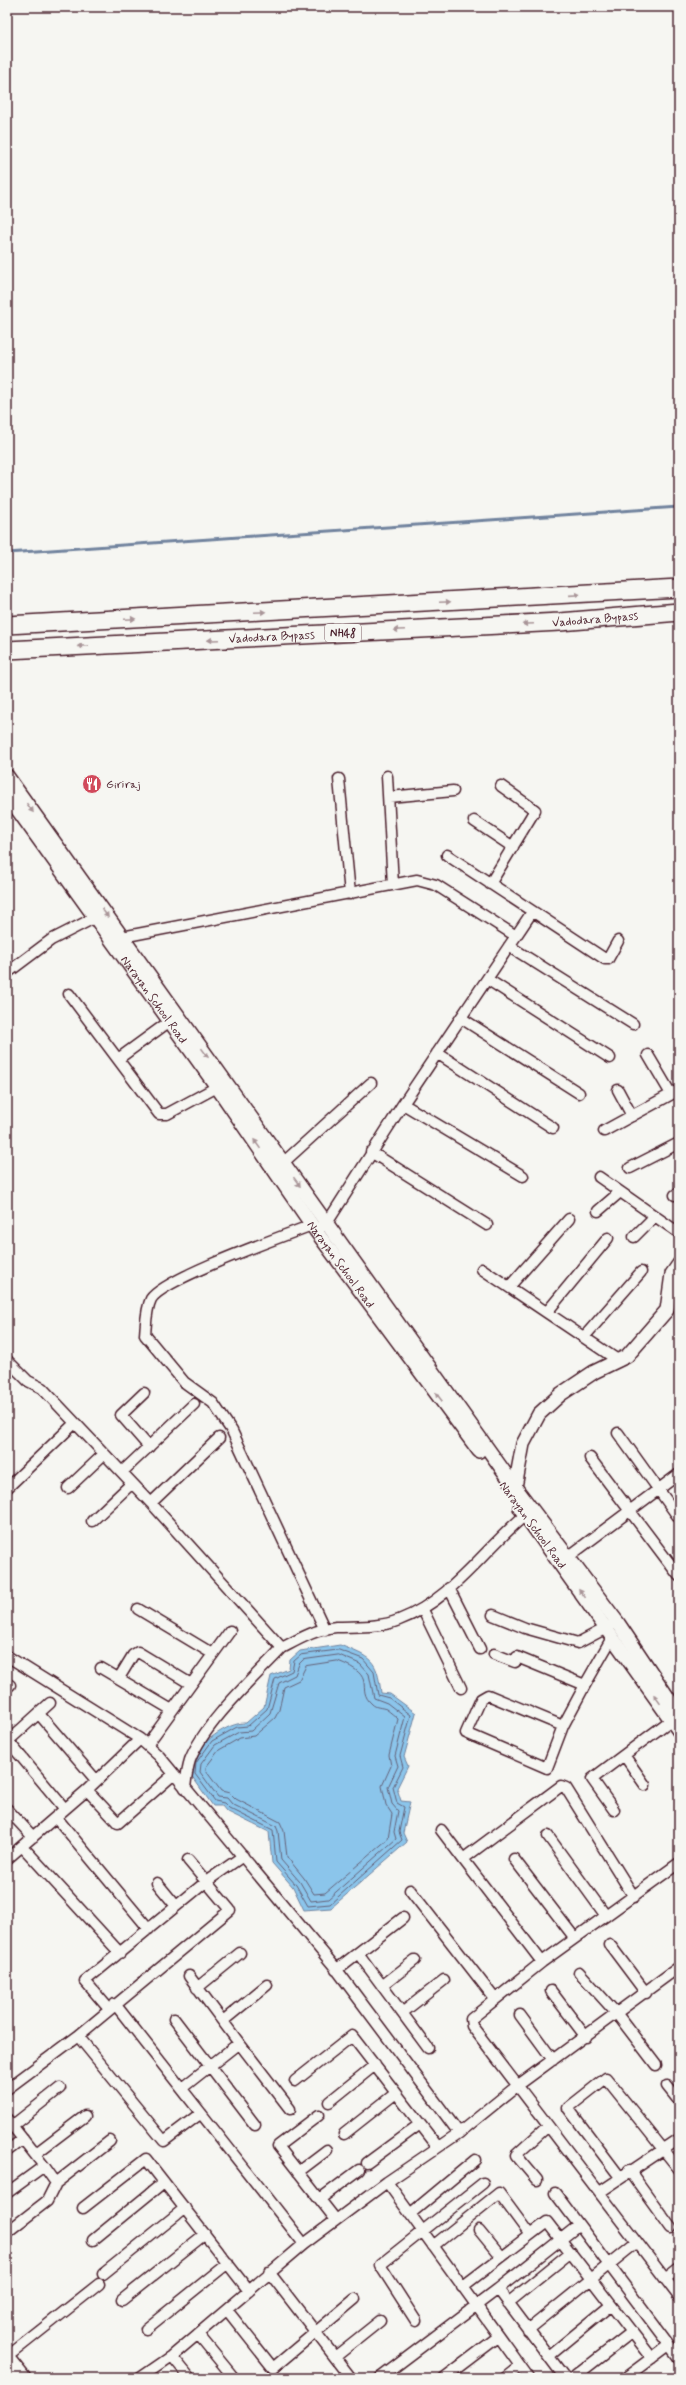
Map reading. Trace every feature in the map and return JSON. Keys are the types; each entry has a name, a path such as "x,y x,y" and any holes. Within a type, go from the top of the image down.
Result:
{"highway":[{"name":"Vadodara Bypass","path":"7,625 679,588"},
{"name":"Vadodara Bypass","path":"7,650 560,622 679,612"}],"street":[{"path":"7,776 515,1487 528,1512 568,1557 612,1629 675,1717 679,1731"},
{"path":"387,776 393,885"},
{"path":"339,779 350,894"},
{"path":"490,884 535,810 501,786"},
{"path":"389,797 453,791"},
{"name":"Narayan School Road","path":"7,795 217,1087 314,1228 528,1512 612,1629"},
{"path":"474,821 513,847"},
{"path":"446,855 605,959 608,959 618,941"},
{"path":"122,937 426,880 516,936"},
{"path":"325,1630 232,1430 212,1403 184,1382 145,1335 149,1304 157,1292 177,1281 236,1254 327,1223 371,1152 532,912"},
{"path":"7,973 47,943 96,917"},
{"path":"509,946 633,1024"},
{"path":"487,979 610,1058"},
{"path":"69,994 156,1110 162,1115 217,1087"},
{"path":"461,1018 579,1093"},
{"path":"118,1059 170,1021"},
{"path":"437,1053 553,1128"},
{"path":"604,1131 675,1092 648,1055"},
{"path":"284,1162 371,1083"},
{"path":"618,1090 632,1116"},
{"path":"403,1104 523,1176"},
{"path":"630,1168 679,1143"},
{"path":"371,1152 487,1225"},
{"path":"599,1177 679,1233"},
{"path":"598,1211 620,1192"},
{"path":"634,1237 655,1216"},
{"path":"509,1287 569,1219"},
{"path":"547,1312 608,1238"},
{"path":"515,1487 523,1444 539,1414 560,1394 594,1372 627,1356 667,1310 670,1302 672,1274 679,1264"},
{"path":"482,1269 619,1361"},
{"path":"584,1337 641,1272"},
{"path":"7,1360 28,1381 42,1388 151,1503 282,1648"},
{"path":"144,1393 121,1415 149,1447"},
{"path":"122,1472 194,1404"},
{"path":"7,1488 75,1423"},
{"path":"618,1433 679,1518"},
{"path":"151,1503 219,1438"},
{"path":"68,1488 104,1454"},
{"path":"590,1458 679,1576"},
{"path":"568,1557 679,1474"},
{"path":"92,1521 132,1483"},
{"path":"185,1788 190,1761 210,1728 234,1699 282,1648 307,1634 335,1627 362,1628 398,1621 423,1610 449,1588 528,1512"},
{"path":"449,1588 480,1649"},
{"path":"138,1609 213,1654"},
{"path":"423,1610 461,1688"},
{"path":"493,1615 525,1628 578,1643 612,1629"},
{"path":"563,1726 488,1694 481,1699 466,1733 547,1768 563,1726 612,1629"},
{"path":"7,1859 87,1790 96,1780 143,1742 172,1710 230,1631"},
{"path":"119,1678 133,1655 138,1652 191,1684"},
{"path":"494,1654 515,1662 517,1656 585,1685"},
{"path":"7,1656 143,1742 174,1774 336,1970 459,2133"},
{"path":"101,1668 172,1710"},
{"path":"50,1703 8,1741 65,1809"},
{"path":"39,1714 96,1780"},
{"path":"614,1810 592,1779 675,1717"},
{"path":"624,1755 645,1785"},
{"path":"87,1790 118,1823 174,1774"},
{"path":"463,1859 564,1786 634,1897"},
{"path":"7,1808 33,1837"},
{"path":"56,1817 149,1929"},
{"path":"441,1830 542,1962"},
{"path":"548,1836 606,1916"},
{"path":"22,1846 120,1953"},
{"path":"243,1856 207,1881 84,1981 112,2007 182,2088 200,2113 304,2244"},
{"path":"514,1859 574,1937"},
{"path":"7,2089 78,2036 230,1910 188,1860"},
{"path":"679,1863 634,1897 574,1937 471,2019 472,2026 679,2297"},
{"path":"157,1882 176,1906"},
{"path":"410,1890 495,1999"},
{"path":"336,1970 403,1918"},
{"path":"610,1944 646,1993"},
{"path":"197,1988 240,1953"},
{"path":"358,1953 428,2048"},
{"path":"382,1986 415,1960"},
{"path":"143,2377 172,2356 249,2291 269,2272 304,2244 387,2182 459,2133 517,2086 646,1993 679,1967"},
{"path":"579,1972 617,2014 656,2065"},
{"path":"188,1976 290,2109"},
{"path":"402,2014 444,1980"},
{"path":"223,2022 267,1985"},
{"path":"551,1991 586,2037"},
{"path":"520,2015 553,2060"},
{"path":"174,2019 255,2125"},
{"path":"78,2036 164,2141 200,2113"},
{"path":"296,2081 352,2036 438,2147"},
{"path":"182,2088 240,2043"},
{"path":"329,2102 375,2065"},
{"path":"620,2177 568,2108 606,2078 679,2169"},
{"path":"668,2086 679,2101"},
{"path":"56,2183 10,2122 60,2088"},
{"path":"344,2134 396,2093"},
{"path":"319,2114 278,2146 336,2220"},
{"path":"35,2154 85,2116"},
{"path":"320,2200 420,2124"},
{"path":"537,2180 516,2155 548,2126"},
{"path":"7,2151 23,2139"},
{"path":"600,2192 629,2170 679,2139"},
{"path":"7,2232 47,2201 56,2183 110,2141"},
{"path":"298,2172 327,2150"},
{"path":"83,2208 146,2159 249,2291"},
{"path":"410,2214 475,2160"},
{"path":"7,2193 44,2166"},
{"path":"629,2170 671,2228"},
{"path":"93,2240 164,2182"},
{"path":"387,2182 498,2338 529,2378"},
{"path":"416,2321 380,2265 483,2183"},
{"path":"433,2246 499,2193 530,2235"},
{"path":"555,2193 679,2358"},
{"path":"24,2378 7,2357 185,2208"},
{"path":"462,2287 547,2222 652,2358"},
{"path":"380,2378 476,2306 579,2225"},
{"path":"479,2230 500,2258"},
{"path":"122,2300 205,2234"},
{"path":"528,2330 637,2242"},
{"path":"508,2303 571,2252"},
{"path":"146,2329 228,2263"},
{"path":"665,2279 679,2268"},
{"path":"269,2272 351,2378"},
{"path":"498,2289 565,2378"},
{"path":"227,2310 274,2368 355,2298"},
{"path":"549,2356 611,2305"},
{"path":"335,2358 380,2321"},
{"path":"573,2378 632,2332"},
{"path":"198,2334 234,2378"},
{"path":"444,2378 498,2338"},
{"path":"625,2378 669,2345"},
{"path":"172,2356 190,2378"},
{"path":"505,2378 520,2366"}],"water":[{"path":"340,1645 359,1653 371,1661 377,1673 381,1693 390,1694 416,1713 404,1757 408,1766 397,1788 401,1801 410,1802 403,1833 407,1842 331,1908 304,1910 293,1887 272,1863 269,1832 226,1811 222,1806 213,1806 191,1775 191,1765 200,1748 214,1735 231,1726 246,1723 264,1707 271,1676 289,1669 290,1660 300,1651"}],"waterway":[{"path":"7,553 679,507"}],"place":[{"name":"Giriraj","path":"92,784"}]}
